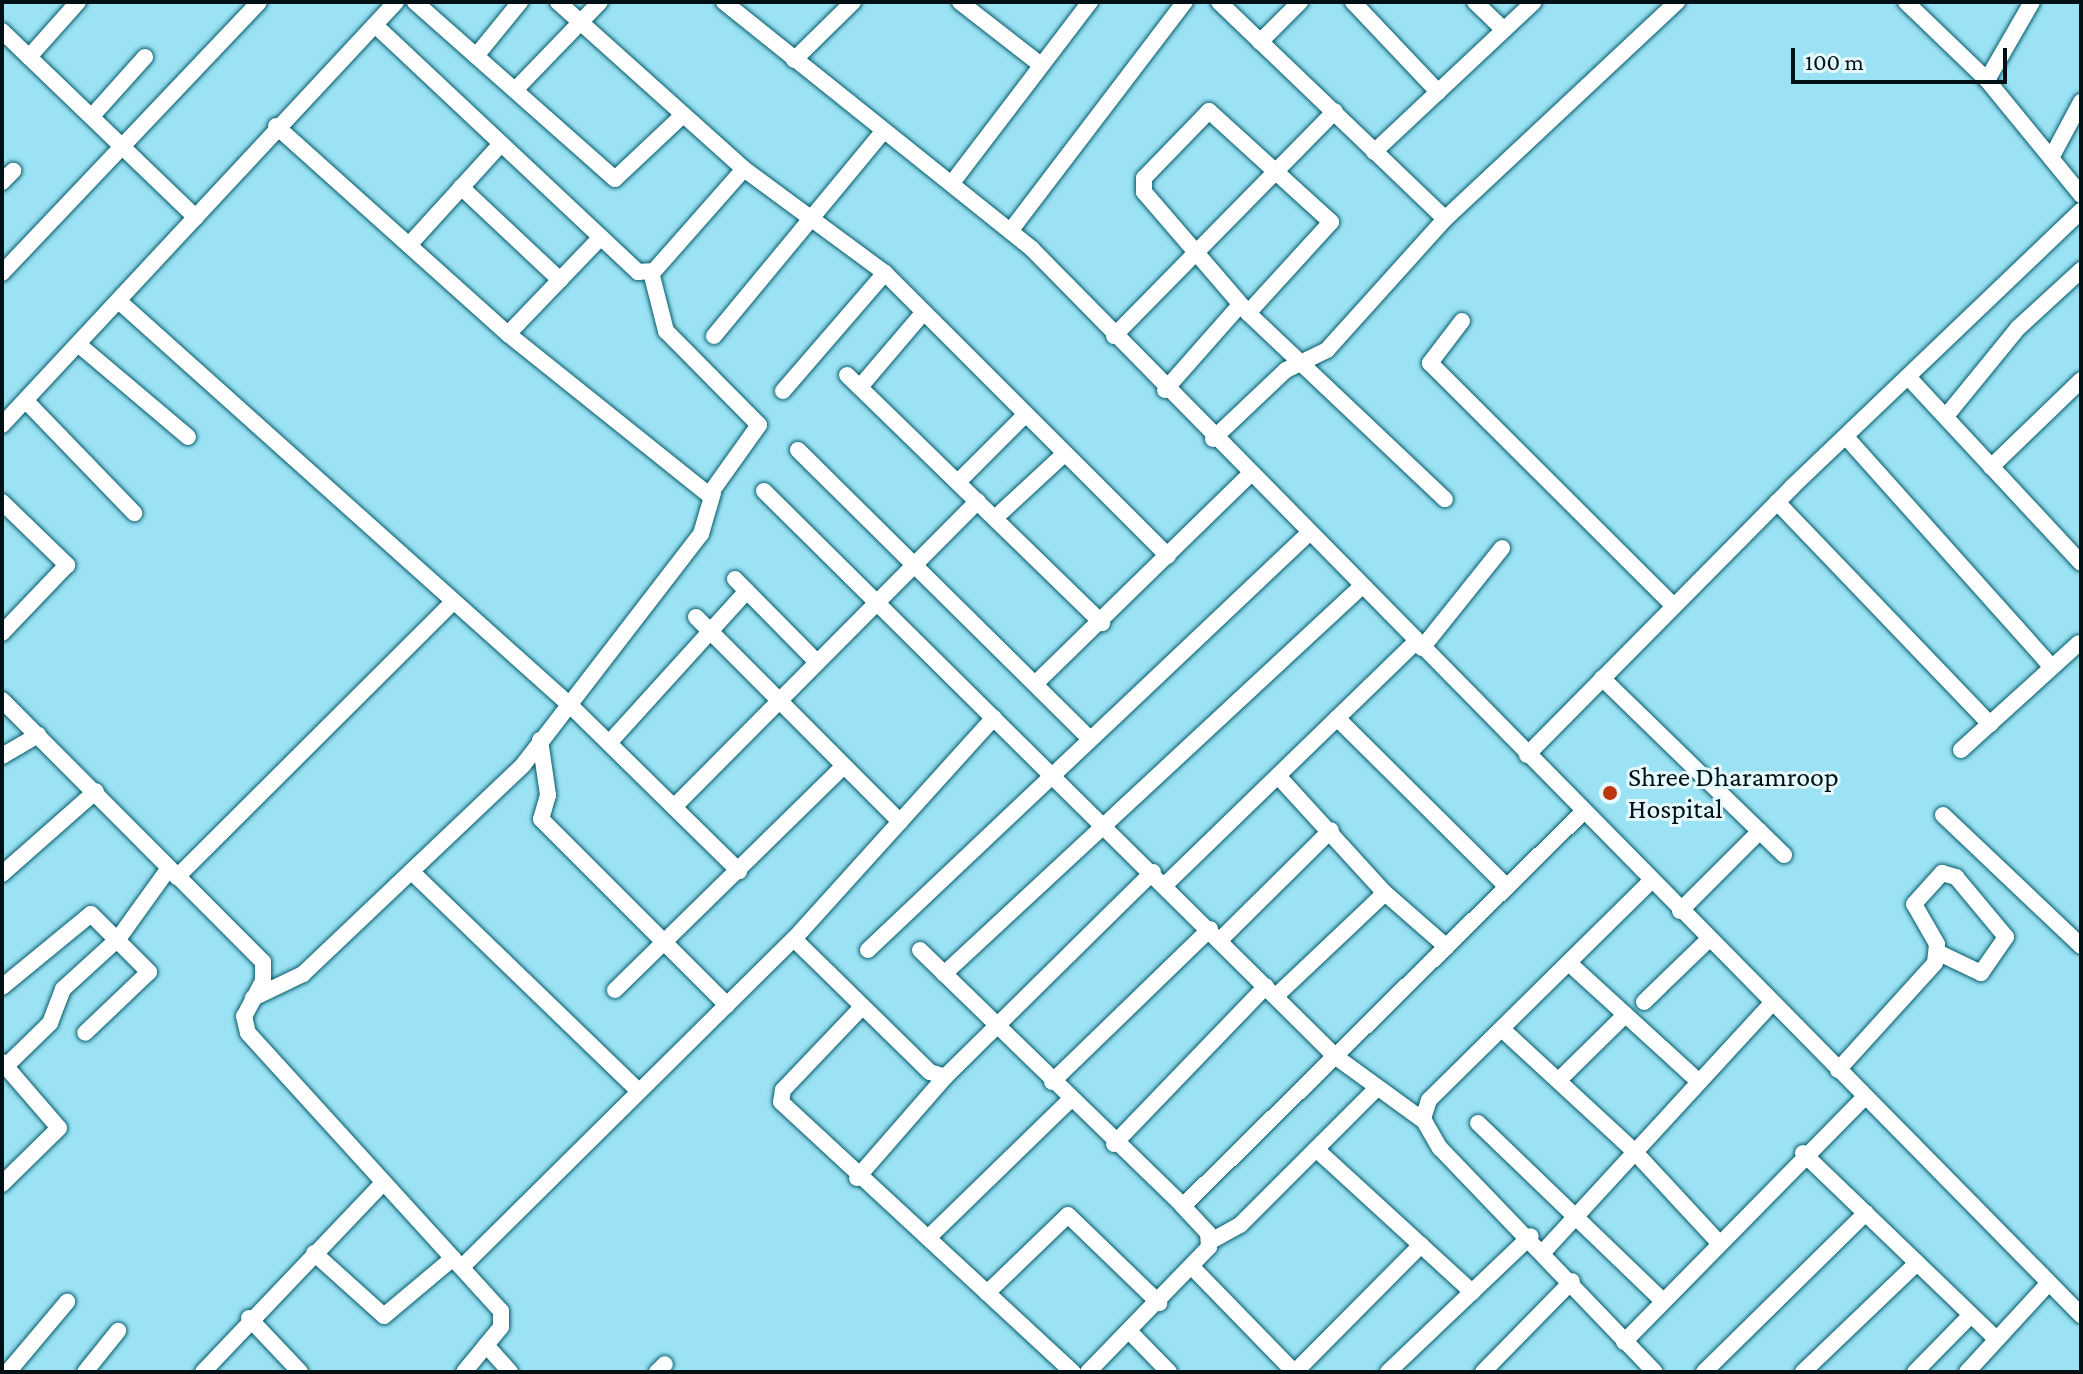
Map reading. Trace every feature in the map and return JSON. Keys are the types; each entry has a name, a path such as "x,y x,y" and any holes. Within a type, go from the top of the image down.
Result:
{"street":[{"path":"29,57 78,2"},
{"path":"2,273 259,2"},
{"path":"2,425 121,303 276,126 396,2"},
{"path":"415,2 615,179 683,115"},
{"path":"476,56 520,2"},
{"path":"558,2 744,169 813,223 885,273 1023,417 1168,556"},
{"path":"515,90 600,2"},
{"path":"724,2 882,133 1011,230 1213,439 1310,532 2081,1315"},
{"path":"794,60 853,2"},
{"path":"960,2 1041,65"},
{"path":"952,183 1090,2"},
{"path":"1011,230 1185,2"},
{"path":"1219,2 1445,219"},
{"path":"1260,42 1300,2"},
{"path":"1353,2 1438,92"},
{"path":"1475,2 1504,30"},
{"path":"1374,152 1534,2"},
{"path":"1213,439 1304,361 1327,350 1445,219 1677,2"},
{"path":"1907,2 1987,80 2081,195"},
{"path":"1987,80 2032,2"},
{"path":"375,25 638,272 651,272 744,169"},
{"path":"2,31 93,115 196,218"},
{"path":"93,115 145,57"},
{"path":"2051,158 2081,102"},
{"path":"1114,336 1335,111"},
{"path":"1165,390 1244,309 1331,224 1219,113 1205,113 1142,183 1192,255 1244,309 1304,361 1445,499"},
{"path":"276,126 508,334 703,493 713,493"},
{"path":"714,336 813,223 882,133"},
{"path":"409,245 501,144"},
{"path":"461,187 560,280"},
{"path":"1527,755 1777,502 1910,379 2081,211"},
{"path":"508,334 601,237"},
{"path":"1947,415 2018,328 2081,270"},
{"path":"253,998 303,974 414,874 540,740 701,534 713,493 759,425 666,331 651,272"},
{"path":"783,391 885,273"},
{"path":"121,303 567,703 739,871"},
{"path":"860,387 923,313"},
{"path":"1462,321 1430,363 1674,606"},
{"path":"78,344 188,437"},
{"path":"847,375 1102,623"},
{"path":"1910,379 1947,415 2081,563"},
{"path":"1991,467 2081,380"},
{"path":"26,401 134,513"},
{"path":"958,482 1023,417"},
{"path":"1847,438 2052,667"},
{"path":"798,450 1090,739"},
{"path":"995,518 1063,455"},
{"path":"1036,683 1102,623 1250,474"},
{"path":"764,491 1166,884 1336,1057 1424,1121 1440,1148 1545,1250 1624,1342 1655,1372"},
{"path":"674,807 978,501"},
{"path":"2,502 67,565 6,621"},
{"path":"1777,502 1990,724"},
{"path":"868,950 1049,771 1090,739 1310,532"},
{"path":"1166,884 1337,718 1419,645 1502,548"},
{"path":"609,743 710,632 741,585 816,661"},
{"path":"944,974 1362,586"},
{"path":"3,1180 59,1128 4,1064 50,1023 63,989 118,939 141,897 173,872 453,602"},
{"path":"696,617 900,822"},
{"path":"1961,750 2079,643"},
{"path":"1602,678 1784,855"},
{"path":"2,700 263,962 253,998 244,1016 248,1033 501,1311 501,1327 464,1372"},
{"path":"314,1253 384,1316 458,1262 794,939 994,718"},
{"path":"1337,718 1507,887"},
{"path":"2,756 38,735"},
{"path":"540,740 548,795 541,819 669,941 727,1005"},
{"path":"615,990 669,941 844,766"},
{"path":"1278,776 1331,830 1385,893 1447,947"},
{"path":"2,874 96,791"},
{"path":"1183,1206 1583,812"},
{"path":"1943,815 2081,946"},
{"path":"1052,1082 1331,830"},
{"path":"1680,911 1760,831"},
{"path":"857,1178 995,1025 1153,872"},
{"path":"1942,873 1956,877 2006,937 1981,973 1939,953 1914,904 1942,873"},
{"path":"414,874 639,1091"},
{"path":"1424,1121 1429,1100 1651,881"},
{"path":"1114,1144 1271,991 1385,893"},
{"path":"2,987 85,913 118,939 148,976 85,1033"},
{"path":"794,939 930,1072 945,1077"},
{"path":"1644,1002 1709,939"},
{"path":"920,950 1114,1144 1183,1206 1211,1241"},
{"path":"1838,1070 1939,953"},
{"path":"1570,964 1696,1079"},
{"path":"1545,1250 1696,1079 1772,1003"},
{"path":"862,1007 779,1099 857,1178 928,1238 1073,1372"},
{"path":"1559,1080 1625,1015"},
{"path":"1503,1030 1633,1150 1719,1243"},
{"path":"1088,1372 1194,1269 1211,1241 1240,1225 1377,1088"},
{"path":"1624,1342 1803,1153 1865,1097"},
{"path":"928,1238 1070,1100"},
{"path":"1478,1123 1663,1301"},
{"path":"1316,1149 1472,1292"},
{"path":"1803,1153 1997,1340"},
{"path":"203,1372 249,1318 384,1182"},
{"path":"1704,1372 1866,1213"},
{"path":"987,1293 1068,1215 1159,1303"},
{"path":"1388,1372 1531,1236"},
{"path":"1194,1269 1294,1372 1421,1245"},
{"path":"1803,1372 1917,1263"},
{"path":"1483,1372 1572,1281"},
{"path":"1967,1372 2048,1284"},
{"path":"8,1372 67,1302"},
{"path":"1915,1372 1971,1315"},
{"path":"249,1318 300,1372"},
{"path":"85,1372 118,1331"},
{"path":"1130,1332 1169,1372"},
{"path":"486,1345 510,1372"}],"place":[{"name":"Shree Dharamroop Hospital","path":"1610,793"}]}
